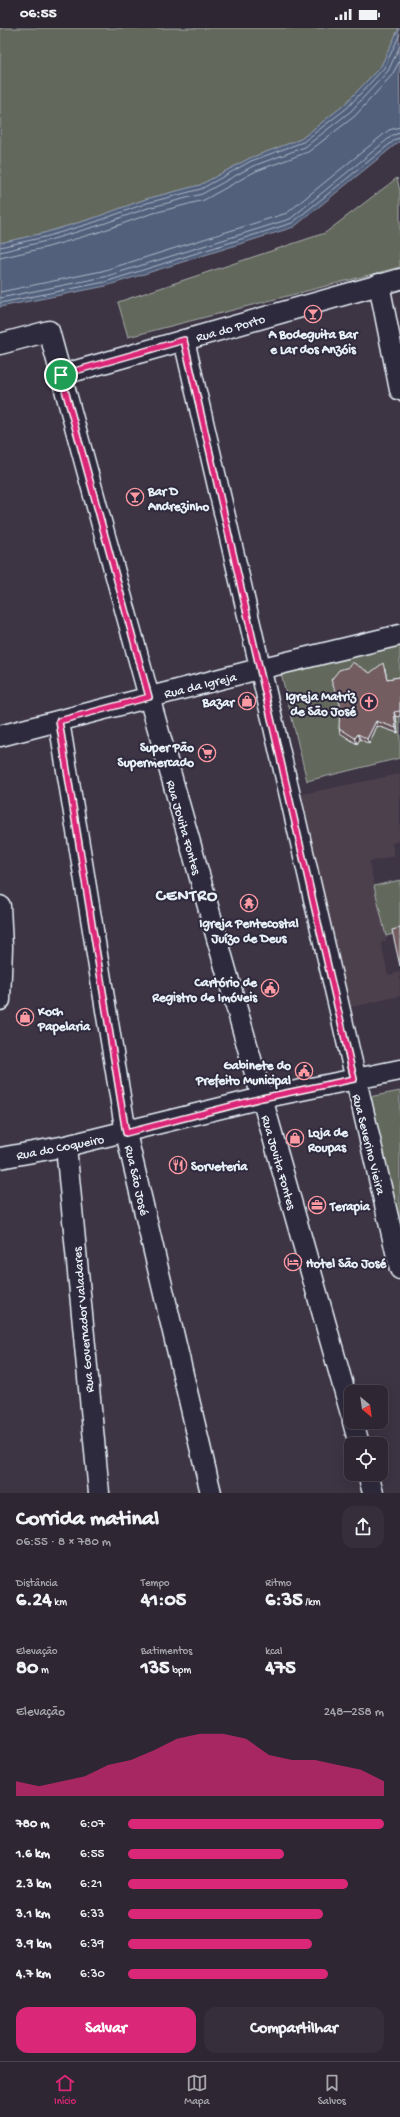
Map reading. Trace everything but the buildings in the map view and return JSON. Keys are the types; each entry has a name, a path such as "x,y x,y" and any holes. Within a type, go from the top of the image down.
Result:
{"street":[{"name":"Rua do Porto","path":"61,375 400,279"},
{"path":"379,284 400,390"},
{"name":"Rua Jovita Fontes","path":"0,344 49,331 149,697 344,1389"},
{"name":"Rua Severino Vieira","path":"184,340 354,1079 399,1259"},
{"name":"Rua da Igreja","path":"0,736 259,669 400,635"},
{"name":"Rua São José","path":"59,721 126,1133 211,1493"},
{"path":"0,906 0,1000"},
{"name":"Rua do Coqueiro","path":"0,1158 126,1133 262,1098 400,1070"},
{"name":"Rua Governador Valadares","path":"66,1146 99,1493"},
{"path":"370,1481 373,1493"}],"shaded area":[{"path":"400,774 400,841 392,843 394,856 369,862 386,936 386,941 381,942 388,975 400,972 400,996 348,1008 302,794"}],"green space":[{"path":"0,28 399,28 381,66 344,105 301,139 250,158 200,185 146,199 94,218 44,233 0,243"},
{"path":"397,178 400,191 400,267 128,337 118,302 325,233"},
{"path":"400,644 400,758 307,781 281,673"},
{"path":"400,880 400,932 386,936 374,886"},
{"path":"400,1091 400,1229 369,1097"}],"water":[{"path":"399,28 400,141 294,227 106,286 0,307 0,243 44,233 94,218 146,199 200,185 250,158 301,139 344,105 381,66"}],"place":[{"name":"A Bodeguita Bar e Lar dos Anzóis","path":"313,314"},
{"name":"Bar D Andrezinho","path":"135,497"},
{"name":"Bazar","path":"247,701"},
{"name":"Igreja Matriz de São José","path":"369,702"},
{"name":"Super Pão Supermercado","path":"207,753"},
{"name":"Igreja Pentecostal Juízo de Deus","path":"249,903"},
{"name":"Cartório de Registro de Imóveis","path":"270,988"},
{"name":"Koch Papelaria","path":"25,1017"},
{"name":"Gabinete do Prefeito Municipal","path":"304,1071"},
{"name":"Loja de Roupas","path":"295,1138"},
{"name":"Sorveteria","path":"178,1165"},
{"name":"Terapia","path":"317,1205"},
{"name":"Hotel São José","path":"293,1262"}],"district":[{"name":"CENTRO","path":"187,894"}],"route":[{"path":"184,340 354,1079 262,1098 126,1133 103,983 59,721 149,697 61,375 184,340"}]}
